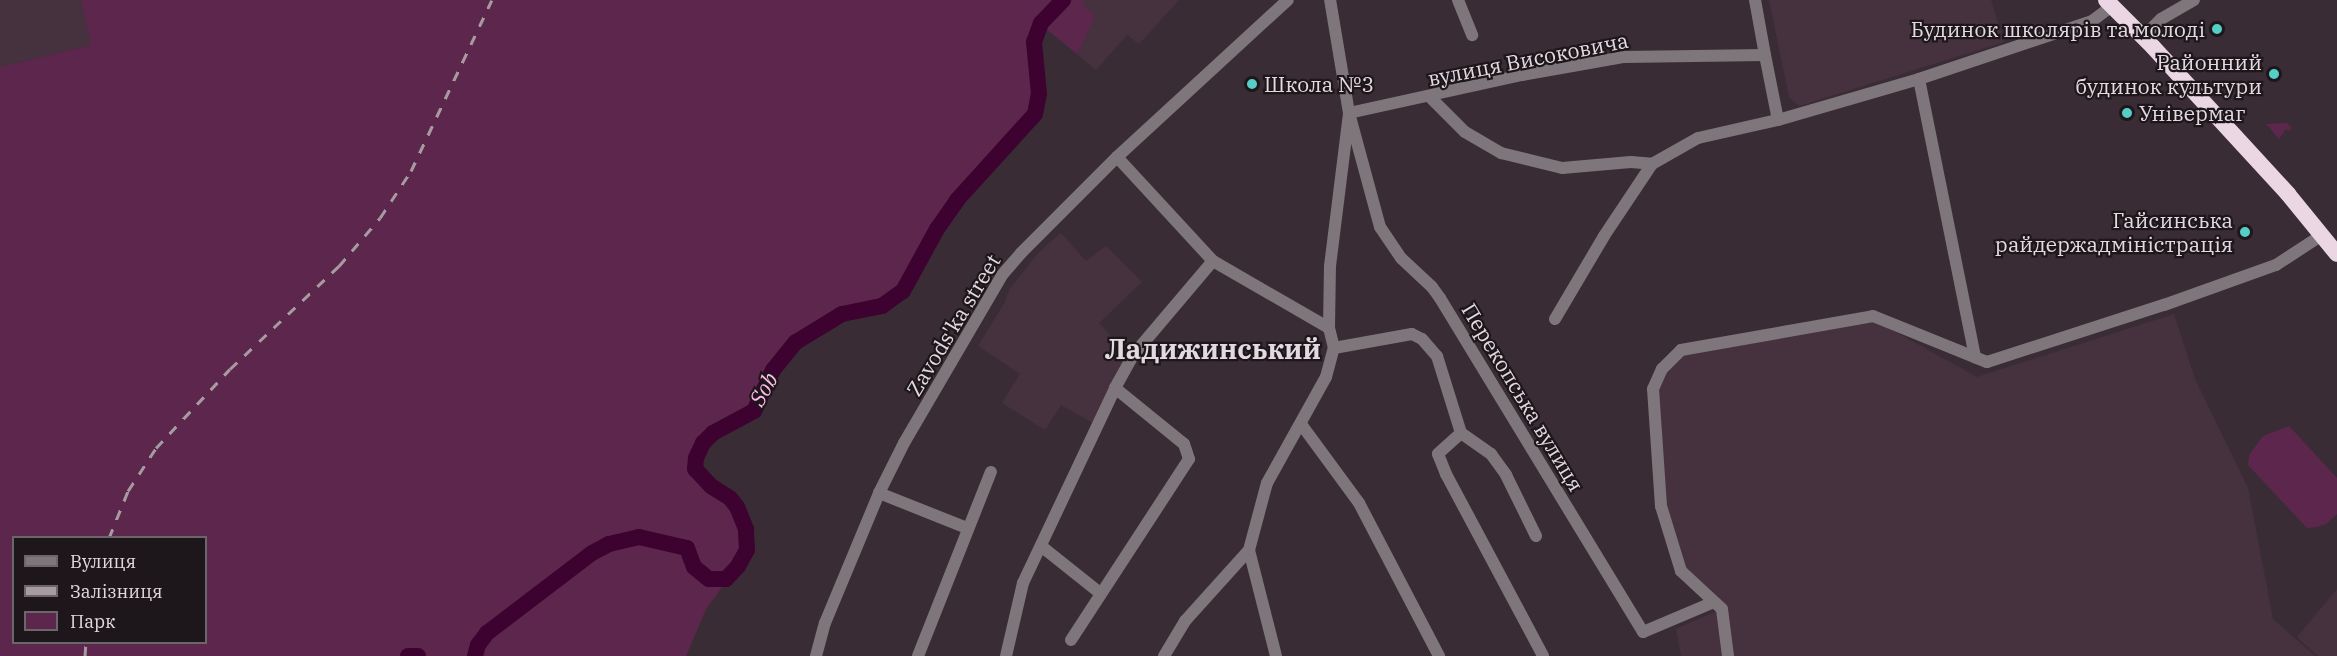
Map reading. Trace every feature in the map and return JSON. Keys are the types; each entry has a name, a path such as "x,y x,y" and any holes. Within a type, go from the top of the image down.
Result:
{"highway":[{"path":"2109,3 2288,194 2337,254"}],"street":[{"name":"Zavods'ka street","path":"816,656 825,623 879,493 904,443 1002,275 1117,157 1288,0"},
{"path":"1164,656 1191,615 1249,550 1267,483 1326,377 1334,348 1329,328 1331,248 1349,113 1330,0"},
{"path":"1458,0 1472,34"},
{"path":"1755,0 1778,120"},
{"path":"2143,37 2161,19 2194,0"},
{"path":"1555,319 1604,236 1652,164 1698,138 1778,120 1919,79 2092,21 2109,3"},
{"name":"вулиця Високовича","path":"1349,113 1522,75 1624,57 1765,55"},
{"path":"1919,79 1975,357"},
{"path":"1430,97 1464,132 1502,153 1562,168 1631,162 1652,164"},
{"name":"Перекопська вулиця","path":"1349,113 1380,227 1401,258 1432,287 1440,298 1643,632 1714,602"},
{"path":"1117,157 1213,261 1329,328"},
{"path":"1728,656 1722,609 1681,571 1661,506 1653,389 1662,369 1681,350 1873,316 1987,362 2164,305 2276,265 2322,235"},
{"path":"1006,656 1018,598 1115,388 1134,354 1213,261"},
{"path":"1334,348 1412,334 1422,339 1437,356 1461,433 1491,454 1506,475 1536,536"},
{"path":"1071,640 1189,459 1184,444 1115,388"},
{"path":"1300,424 1359,503 1439,656"},
{"path":"1461,433 1438,454 1446,474 1543,656"},
{"path":"918,656 991,472"},
{"path":"879,493 967,528"},
{"path":"1041,546 1100,593"},
{"path":"1249,550 1276,656"}],"shaded area":[{"path":"0,0 81,0 91,45 0,67"},
{"path":"1087,0 1179,0 1139,44 1127,35 1096,70 1077,54 1096,15 1082,5"},
{"path":"1769,0 1991,0 2004,42 1799,106 1789,97"},
{"path":"1061,233 1086,261 1106,246 1142,282 1099,323 1129,355 1093,423 1061,405 1045,430 1002,403 1020,374 978,346 1005,302 1009,290 1039,252"},
{"path":"2174,314 2195,379 2248,488 2273,619 2315,656 1681,656 1676,629 1723,608 1683,570 1664,505 1656,390 1664,371 1682,352 1872,319 1977,377"},
{"path":"2337,589 2337,656 2318,656 2297,637"}],"green space":[{"path":"81,0 1087,0 1082,5 1096,15 1077,54 1040,24 1033,52 1039,94 1035,114 957,200 937,229 903,291 882,306 842,314 796,342 773,370 754,411 713,433 703,443 696,458 696,469 702,479 730,498 737,507 748,539 747,550 738,566 706,609 686,656 0,656 0,67 91,45"},
{"path":"2287,123 2292,128 2289,131 2286,129 2279,139 2266,124"},
{"path":"2289,426 2337,478 2337,514 2326,524 2317,527 2307,528 2248,465 2249,455 2263,436"}],"waterway":[{"name":"Sob","path":"475,656 478,645 487,633 592,553 609,544 639,537 687,548 694,567 709,579 726,579 738,566 747,550 746,529 737,507 730,498 711,486 695,469 696,458 703,443 713,433 754,411 773,370 796,342 842,314 882,306 903,291 937,229 957,200 1035,114 1039,94 1034,42 1041,23 1063,0"},
{"name":"Sob","path":"408,656 418,656"}],"railway":[{"path":"110,536 128,491 156,448 230,369 339,266 380,218 411,171 492,0"},
{"path":"85,656 86,644"}],"place":[{"name":"Будинок школярів та молоді","path":"2217,29"},
{"name":"Районний будинок культури","path":"2274,74"},
{"name":"Школа №3","path":"1252,84"},
{"name":"Універмаг","path":"2127,113"},
{"name":"Гайсинська райдержадміністрація","path":"2245,232"}],"district":[{"name":"Ладижинський","path":"1213,349"}]}
